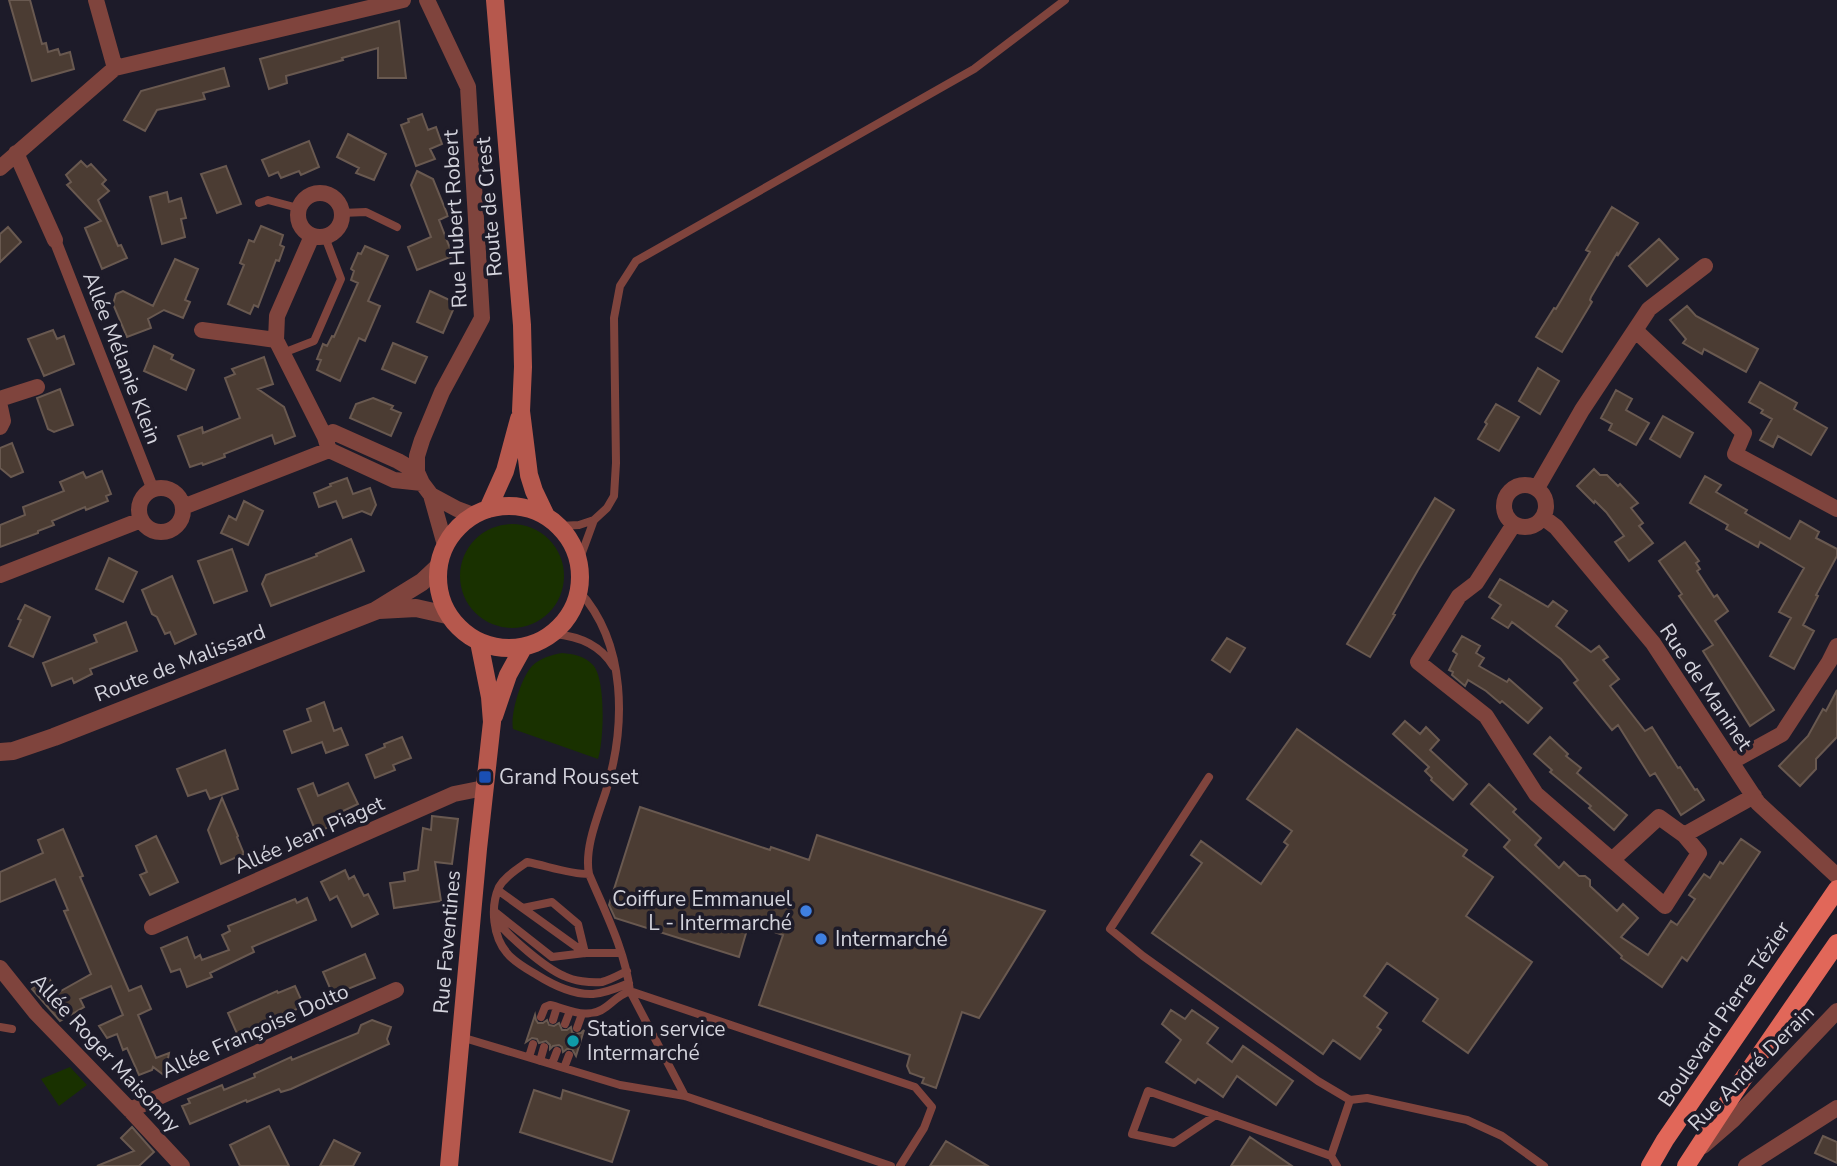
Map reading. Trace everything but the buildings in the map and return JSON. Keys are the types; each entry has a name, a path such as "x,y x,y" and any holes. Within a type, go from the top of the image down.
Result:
{"main road":[{"name":"Route de Crest","path":"495,0 522,325 521,411"},
{"path":"481,512 505,471 521,411"},
{"path":"521,411 529,475 534,491 552,521 571,542 579,561 579,591 566,622 554,634 539,643 523,648 500,649 479,642 461,631 447,615 440,600 437,583 438,567 445,545 457,528 481,512 508,506 528,508 552,521"},
{"name":"Rue Faventines","path":"449,1166 492,722 479,642"},
{"name":"Rue Faventines","path":"492,722 508,675 523,648"},
{"name":"Boulevard Pierre Tézier","path":"1650,1166 1679,1118 1837,888"},
{"path":"1690,1160 1837,943"}],"street":[{"path":"96,0 115,68"},
{"path":"0,167 115,68 403,0"},
{"name":"Rue Hubert Robert","path":"423,483 417,456 422,440 442,392 482,318 468,87 427,0"},
{"path":"16,153 55,240"},
{"path":"322,193 335,199 342,213 336,230 318,236 306,232 299,222 299,208 307,197 322,193"},
{"path":"318,236 276,316 280,346 327,443"},
{"name":"Allée Mélanie Klein","path":"55,240 153,490"},
{"path":"1537,488 1582,410 1649,309 1705,266"},
{"path":"202,330 280,346"},
{"path":"1635,330 1744,433 1735,454 1837,509"},
{"path":"0,399 37,387"},
{"path":"0,407 0,428"},
{"path":"183,508 327,443 333,432 398,461 457,509 481,512"},
{"path":"423,483 445,545"},
{"path":"1521,485 1537,488 1546,501 1544,518 1530,527 1514,524 1504,511 1507,495 1521,485"},
{"path":"162,488 175,493 183,508 180,522 171,530 160,532 149,528 141,520 139,509 142,498 153,490 162,488"},
{"name":"Rue de Maninet","path":"1544,518 1556,527 1653,643 1767,812 1837,876"},
{"path":"0,575 141,520"},
{"path":"1514,524 1476,583 1459,596 1419,662 1486,716 1536,794 1612,860 1665,906 1699,853 1684,835 1659,817 1612,860"},
{"name":"Route de Malissard","path":"0,752 13,751 54,737 375,611 422,582 438,567"},
{"name":"Route de Malissard","path":"375,611 416,608 447,615"},
{"path":"1731,762 1782,734 1837,646"},
{"name":"Allée Jean Piaget","path":"152,927 454,794 485,788"},
{"path":"1684,835 1754,796"},
{"name":"Allée Roger Maisonny","path":"0,968 36,1013 182,1166"},
{"name":"Allée Françoise Dolto","path":"130,1110 396,990"},
{"name":"Rue André Derain","path":"1690,1160 1733,1120 1837,1011"},
{"path":"1746,1166 1837,1108"}],"lane":[{"path":"552,521 579,525 594,520 607,508 614,496 614,318 620,286 636,261 974,69 1065,0"},
{"path":"259,203 268,200 299,208"},
{"path":"342,213 366,212 397,227"},
{"path":"280,346 314,341 341,279 318,236"},
{"path":"579,561 594,520"},
{"path":"579,591 593,608 607,634 620,711 614,764 594,829 587,863 589,874 621,953 629,987 685,1096"},
{"path":"554,634 570,635 598,648 604,652 614,668"},
{"path":"1209,777 1110,929 1152,962 1350,1100 1367,1098 1466,1120 1502,1136 1544,1166"},
{"path":"589,874 573,874 527,862 513,872 499,887 494,915 498,941 508,956 549,983 570,991 590,994 629,987 915,1087 932,1107 925,1128 900,1166"},
{"path":"499,891 585,953"},
{"path":"523,908 552,902 578,924 585,953"},
{"path":"494,915 552,957 621,953"},
{"path":"494,915 503,930 519,944 564,976 584,982 603,982 627,971"},
{"path":"541,1017 545,1007 550,1005 582,1014 600,1010 629,987"},
{"path":"553,1020 557,1007"},
{"path":"565,1024 570,1010"},
{"path":"578,1028 582,1014"},
{"path":"0,1027 12,1029"},
{"path":"461,1037 620,1085 685,1096 891,1166"},
{"path":"529,1057 533,1044"},
{"path":"540,1061 544,1047"},
{"path":"552,1064 557,1051"},
{"path":"564,1068 569,1055"},
{"path":"1216,1115 1174,1143 1132,1134 1148,1091 1216,1115 1331,1156 1337,1166"},
{"path":"1331,1156 1350,1100"}],"green space":[{"path":"512,524 532,528 549,539 560,556 564,576 560,596 549,613 532,624 512,628 492,624 475,613 464,596 460,576 464,556 475,539 492,528"},
{"path":"562,653 586,659 597,672 603,710 598,759 513,729 520,687 528,672 542,659"},
{"path":"70,1067 87,1085 59,1106 41,1079"}],"place":[{"name":"Grand Rousset","path":"485,777"},
{"name":"Coiffure Emmanuel L - Intermarché","path":"806,911"},
{"name":"Intermarché","path":"821,939"},
{"name":"Station service Intermarché","path":"573,1041"}]}
